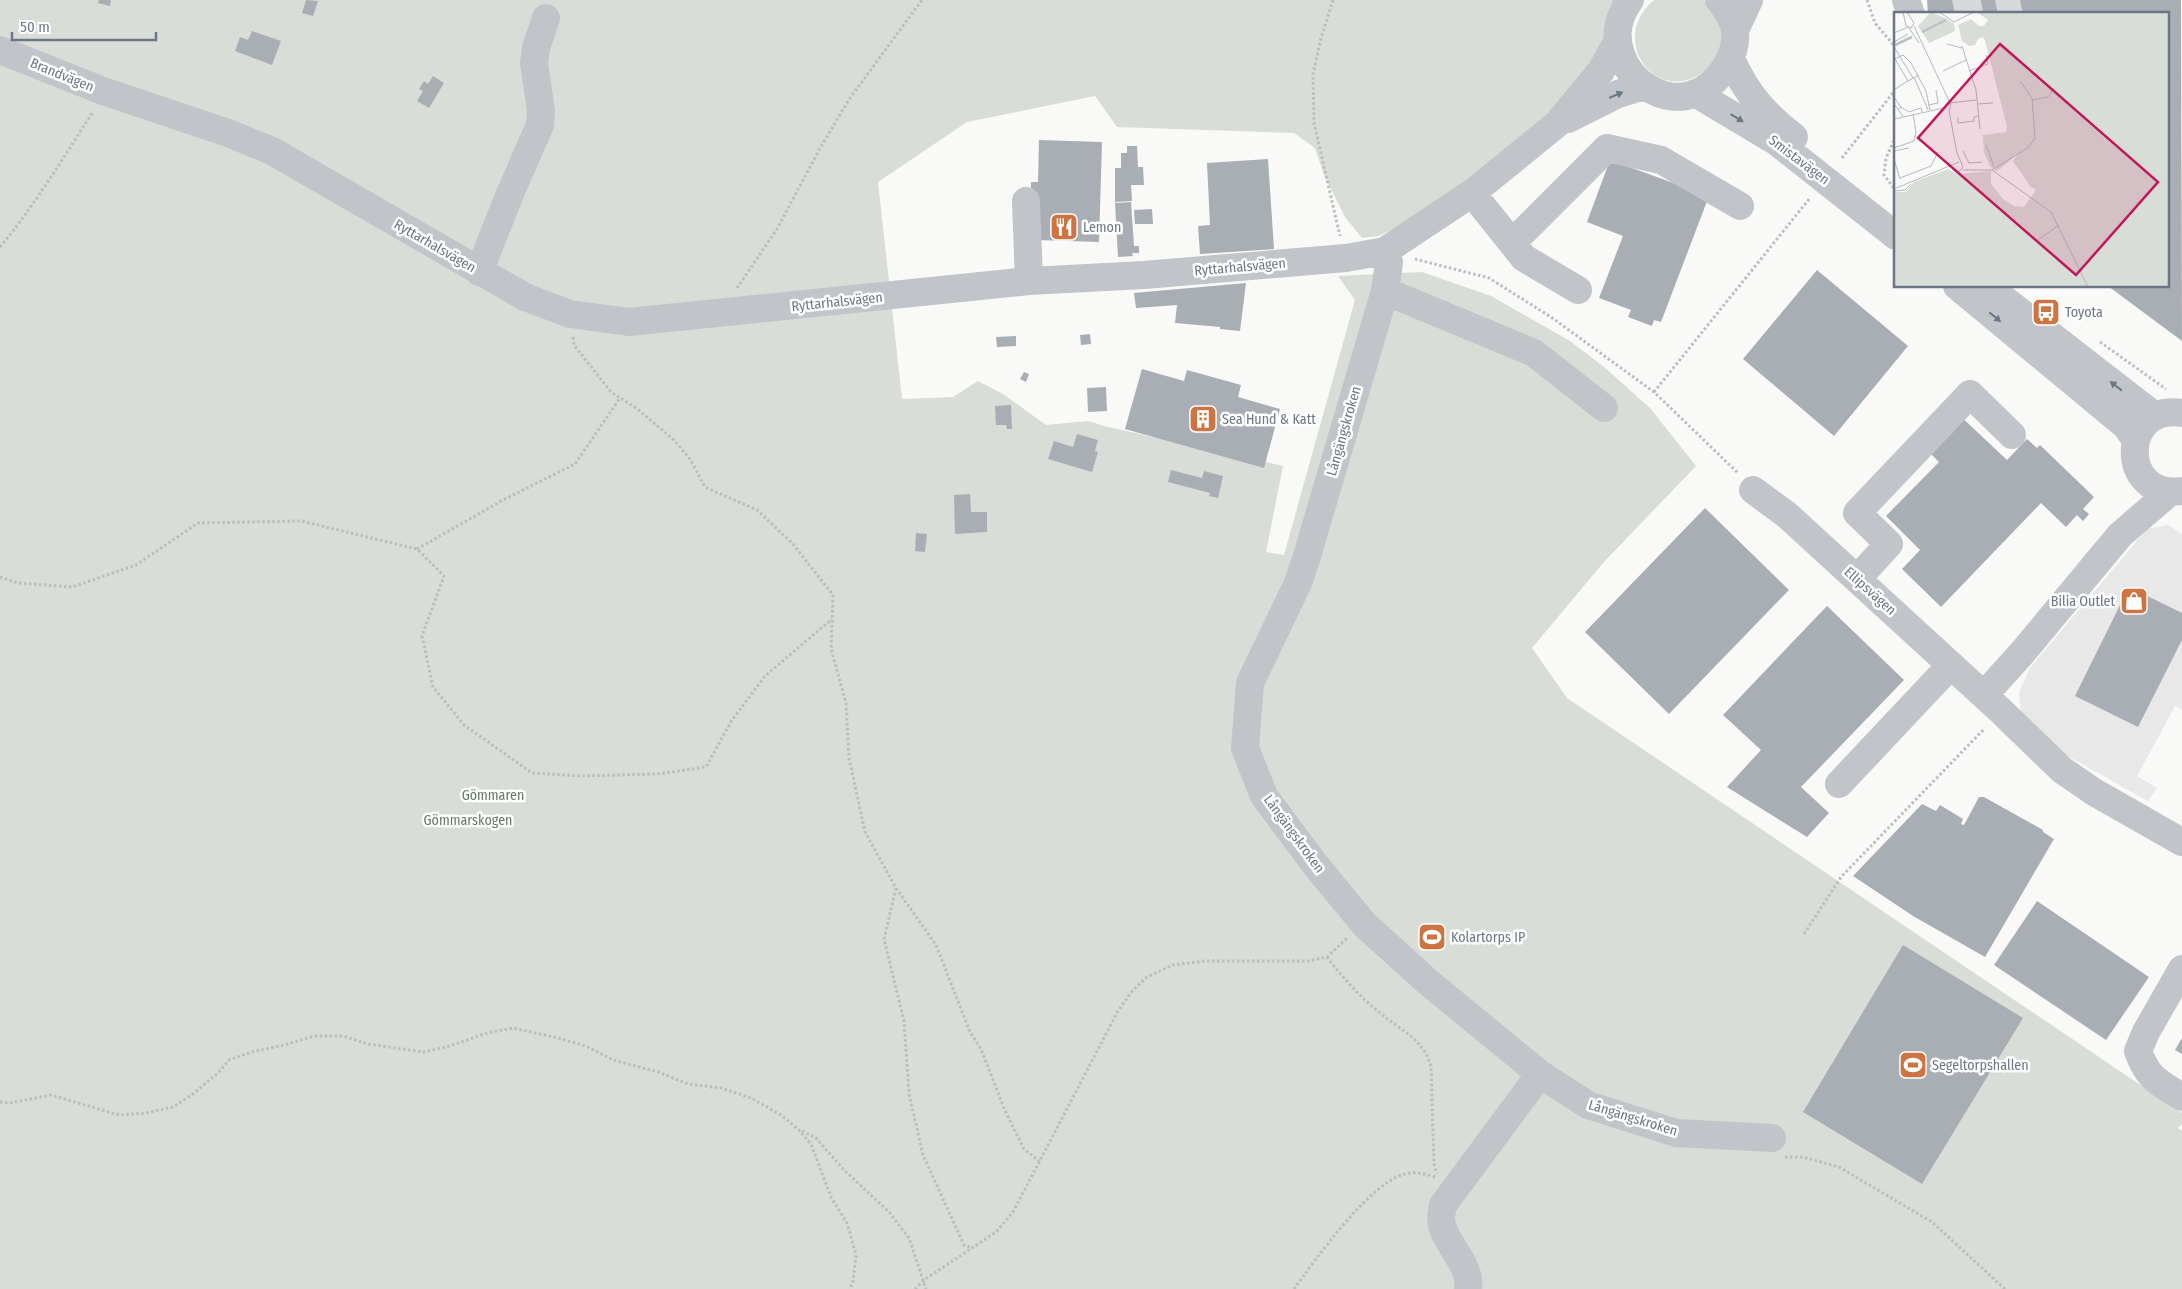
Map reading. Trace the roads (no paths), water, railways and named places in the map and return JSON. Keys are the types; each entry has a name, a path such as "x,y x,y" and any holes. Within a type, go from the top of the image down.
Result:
{"street":[{"path":"1630,0 1623,10 1617,30 1617,42 1623,60 1633,76 1644,86 1656,93 1683,96 1695,93 1715,79 1731,60 1735,30 1749,0"},
{"path":"1718,0 1724,6 1735,30"},
{"path":"1906,0 1910,12"},
{"path":"479,272 540,125 541,111 534,63 536,48 546,18"},
{"name":"Ryttarhalsvägen","path":"114,95 228,133 272,151 525,297 570,314 629,322 1029,281 1144,275 1346,258 1386,251 1472,193 1557,124 1601,71 1617,42"},
{"name":"Brandvägen","path":"0,50 114,95"},
{"name":"Smistavägen","path":"1731,60 1741,82 1762,108 1786,131 1894,214"},
{"name":"Ryttarhalsvägen","path":"1557,124 1618,94 1644,86"},
{"name":"Smistavägen","path":"1695,93 1777,142 1894,234"},
{"path":"1512,243 1606,148 1661,160 1740,206"},
{"path":"1472,193 1524,258 1578,290"},
{"path":"1026,201 1029,281"},
{"name":"Långängskroken","path":"1386,251 1389,262 1385,290 1307,556 1298,583 1250,683 1245,748 1264,796 1317,867 1365,925 1428,982 1540,1074 1588,1105 1676,1133 1772,1138"},
{"path":"1960,288 2126,426 2135,438"},
{"path":"1990,288 2154,416"},
{"path":"1385,290 1534,353 1604,408"},
{"path":"1857,579 1889,544 1857,513 1970,394 2012,435"},
{"path":"2176,491 2151,485 2139,473 2134,458 2135,438 2142,426 2154,416 2180,406"},
{"path":"2120,535 2133,504 2139,473"},
{"name":"Ellipsvägen","path":"1753,490 1787,515 1993,703 2062,770 2094,792 2182,842"},
{"path":"1993,703 2022,653 2120,535 2176,491"},
{"path":"1839,784 1951,665"},
{"path":"2182,969 2146,1032 2138,1051 2144,1067 2155,1080 2182,1097"},
{"path":"1468,1289 1464,1269 1442,1224 1443,1205 1540,1074"}],"tunnel":[{"path":"1964,12 2020,0"}],"place":[{"name":"Lemon","path":"1064,227"},
{"name":"Toyota","path":"2046,312"},
{"name":"Sea Hund & Katt","path":"1203,419"},
{"name":"Bilia Outlet","path":"2134,601"},
{"name":"Kolartorps IP","path":"1432,937"},
{"name":"Segeltorpshallen","path":"1913,1065"}],"park label":[{"name":"Gömmaren","path":"493,795"},
{"name":"Gömmarskogen","path":"468,820"}]}
